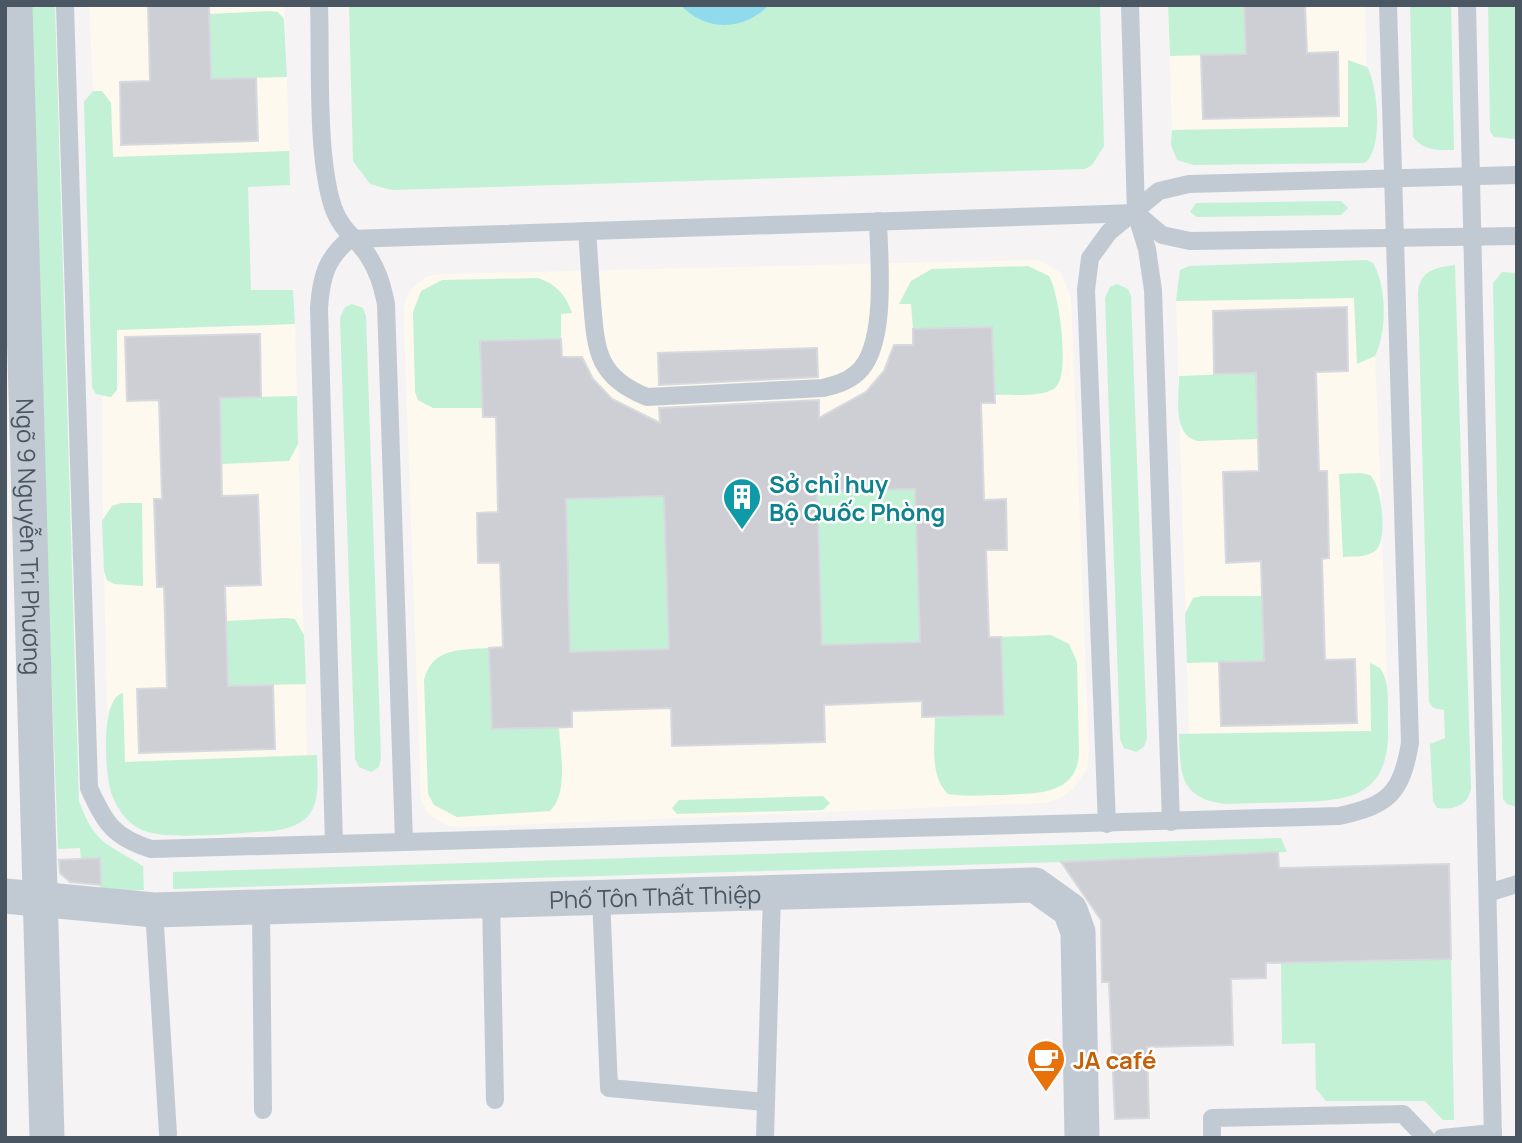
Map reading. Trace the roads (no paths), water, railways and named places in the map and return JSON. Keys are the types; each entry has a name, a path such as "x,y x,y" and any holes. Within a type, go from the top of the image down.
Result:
{"street":[{"name":"Ngõ 9 Nguyễn Tri Phương","path":"15,5 10,41 47,1138"},
{"name":"Phố Tôn Thất Thiệp","path":"5,896 154,911 1035,885 1070,910 1078,932 1082,1138"}],"lane":[{"path":"65,5 89,788 103,820 126,841 151,849 1171,822 1349,814 1370,809 1392,796 1405,772 1410,743 1388,5"},
{"path":"319,5 325,173 334,209 350,239 366,252 380,277 386,304 404,842"},
{"path":"1130,5 1136,213 1147,248 1153,290 1171,822"},
{"path":"1442,1138 1455,1134 1493,1135 1467,5"},
{"path":"1107,824 1086,290 1090,258 1109,232 1136,213 1160,191 1189,184 1517,175"},
{"path":"334,844 318,308 321,278 334,252 350,239 1136,213 1162,235 1190,241 1517,236"},
{"path":"587,231 595,348 607,371 624,388 647,397 823,388 843,383 859,372 877,333 878,221"},
{"path":"1488,893 1517,884"},
{"path":"765,1138 772,892"},
{"path":"1488,893 1517,892"},
{"path":"601,897 609,1088 765,1102"},
{"path":"491,900 495,1100"},
{"path":"261,907 263,1110"},
{"path":"154,911 168,1134"},
{"path":"1212,1138 1212,1118 1403,1114 1426,1138"}],"water":[{"path":"681,5 769,5 748,20 725,25 701,20"}],"place":[{"name":"Sở chỉ huy Bộ Quốc Phòng","path":"742,531"},
{"name":"JA café","path":"1046,1093"}]}
